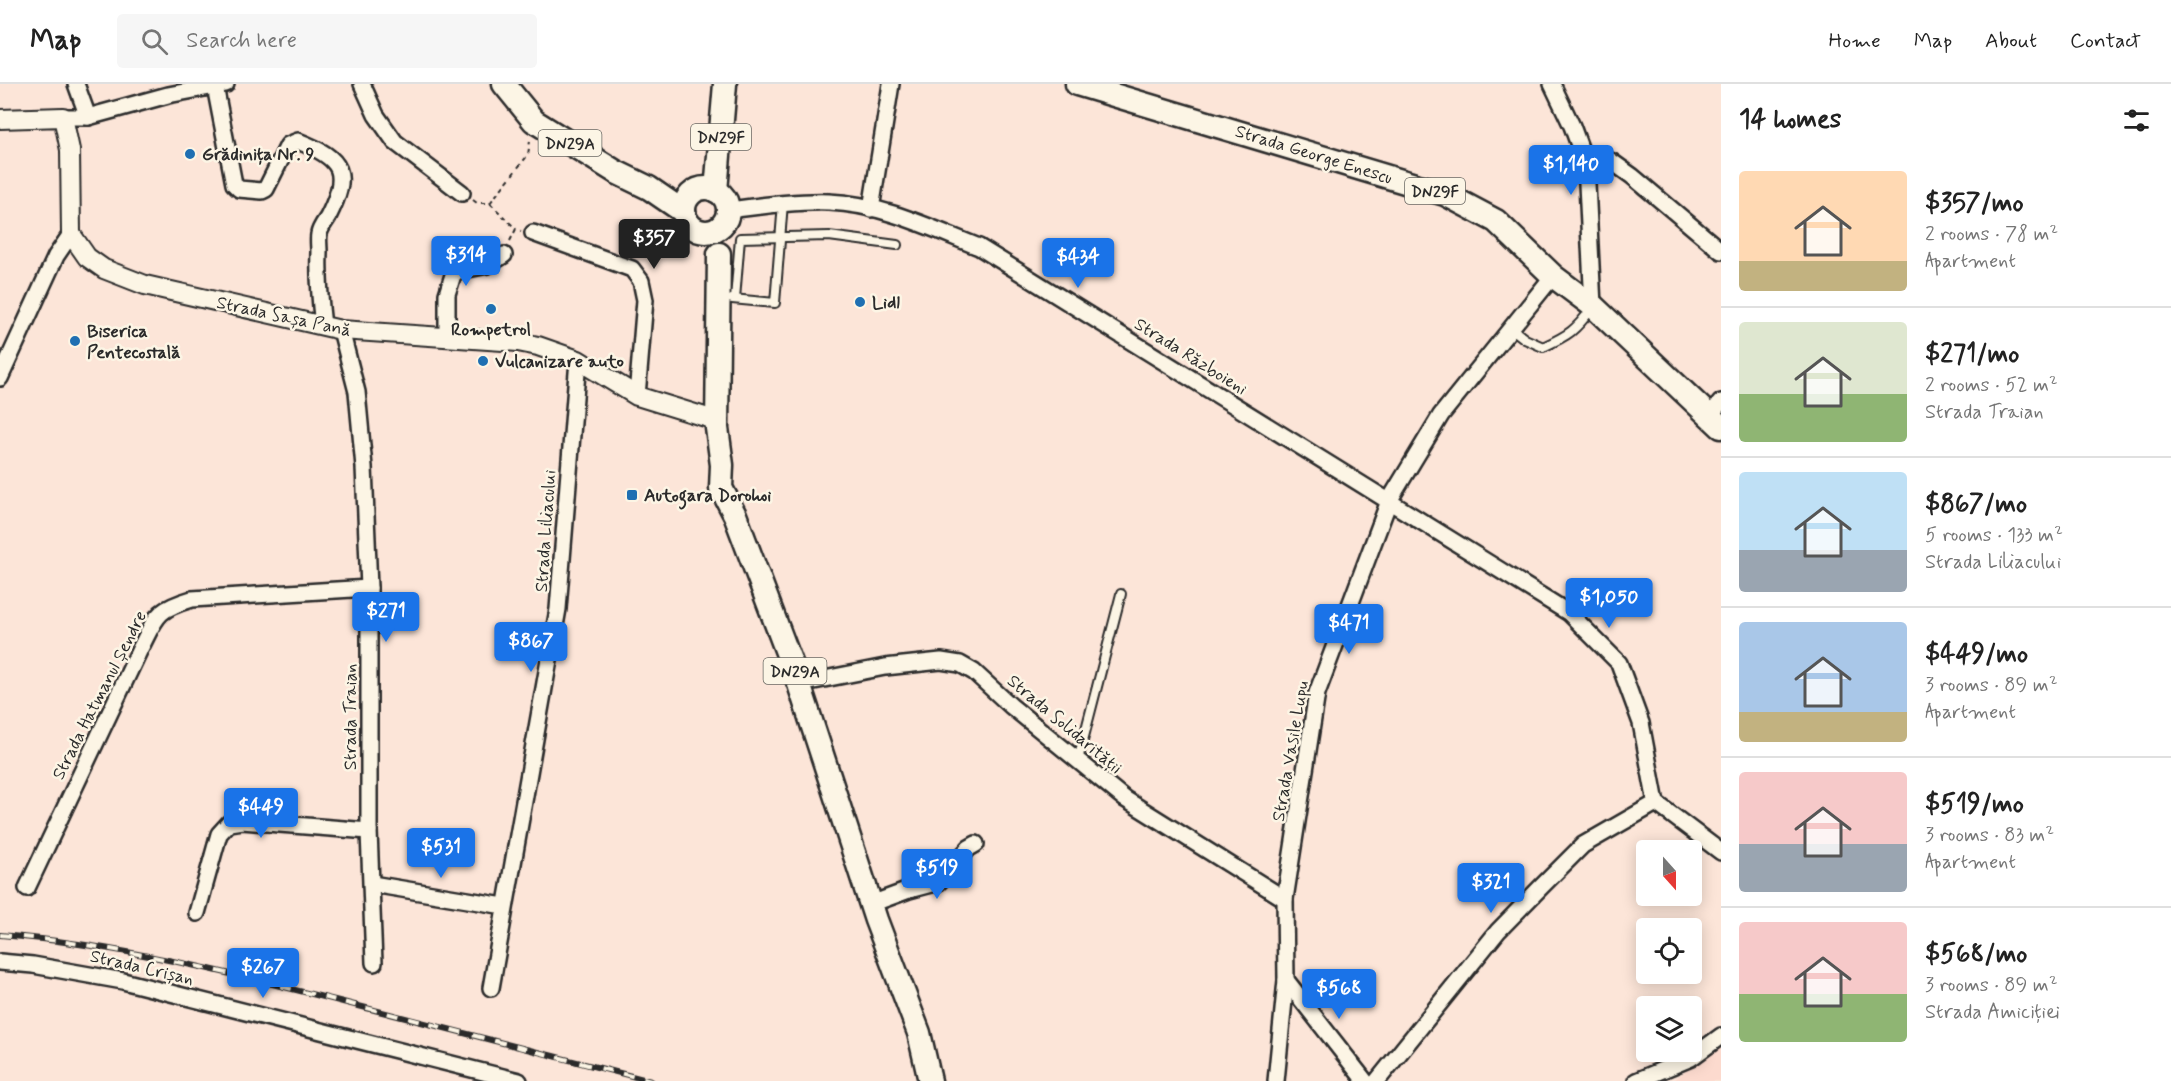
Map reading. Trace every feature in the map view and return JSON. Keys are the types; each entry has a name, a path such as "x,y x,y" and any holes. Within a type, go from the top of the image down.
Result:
{"main road":[{"name":"DN29A","path":"504,84 534,121 616,172 690,212 719,254"},
{"name":"DN29F","path":"721,209 725,84"},
{"name":"Strada George Enescu","path":"1077,84 1445,194 1496,221 1553,276 1593,306 1717,415"},
{"path":"700,189 721,209 708,232 690,212 700,189"},
{"name":"DN29A","path":"721,209 719,254 727,299 718,421 722,488 735,515 799,684 871,904 919,1033 930,1081"}],"street":[{"path":"76,84 88,117"},
{"path":"362,84 376,115 395,142 462,193"},
{"path":"871,209 891,84"},
{"path":"1552,84 1583,156 1587,184 1593,306"},
{"path":"0,119 88,117 166,90 220,85"},
{"name":"Strada Traian","path":"220,85 235,187 262,191 267,189 288,145 298,141 323,150 339,171 342,182 319,232 318,282 332,328 357,392 369,588 369,831 374,963"},
{"path":"0,378 51,266 71,234 70,150 63,117"},
{"path":"1583,156 1611,161 1721,251"},
{"name":"Strada Războieni","path":"721,209 783,203 829,202 910,219 979,248 1569,613 1619,663 1641,723 1656,803"},
{"path":"533,233 632,269 641,281 645,300 638,396"},
{"name":"Strada Sașa Pană","path":"71,234 87,257 104,269 145,285 332,328 518,342 538,346 578,360 638,396 718,421"},
{"path":"447,337 447,294 453,275 458,271 488,265 504,255"},
{"name":"Strada Vasile Lupu","path":"1276,1081 1286,980 1285,898 1317,693 1389,501 1441,415 1553,276"},
{"name":"Strada Liliacului","path":"491,988 558,609 578,360"},
{"name":"Strada Hatmanul Șendre","path":"27,888 140,649 160,612 192,599 369,588"},
{"name":"Strada Solidarității","path":"799,684 885,667 941,661 960,663 974,672 1078,762 1125,799 1285,898"},
{"path":"1377,1081 1497,932 1583,845 1656,803 1721,852"},
{"path":"197,913 219,834 229,823 242,820 369,831"},
{"path":"871,904 939,882 969,848 976,844"},
{"path":"372,884 504,906"},
{"name":"Strada Crișan","path":"0,962 33,965 123,981 519,1081"},
{"path":"1286,980 1365,1081"},
{"path":"1636,1081 1691,1058 1720,1040"}],"lane":[{"path":"783,203 781,237 775,303 727,299 740,238 781,237 829,236 897,245"},
{"path":"1511,328 1525,339 1542,347 1568,336 1593,306"},
{"path":"1078,762 1121,594"}],"path":[{"path":"490,203 528,155 534,121"},
{"path":"462,193 477,203 490,203 516,230 533,233"},
{"path":"504,255 516,230"}],"shaded area":[{"path":"1721,1047 1721,1081 1670,1081 1702,1062"}],"railway":[{"path":"0,935 87,945 216,970 651,1081"}],"place":[{"name":"Grădinița Nr. 9","path":"190,154"},
{"name":"Lidl","path":"860,302"},
{"name":"Rompetrol","path":"491,309"},
{"name":"Biserica Pentecostală","path":"75,341"},
{"name":"Vulcanizare auto","path":"483,361"},
{"name":"Autogara Dorohoi","path":"632,495"}]}
